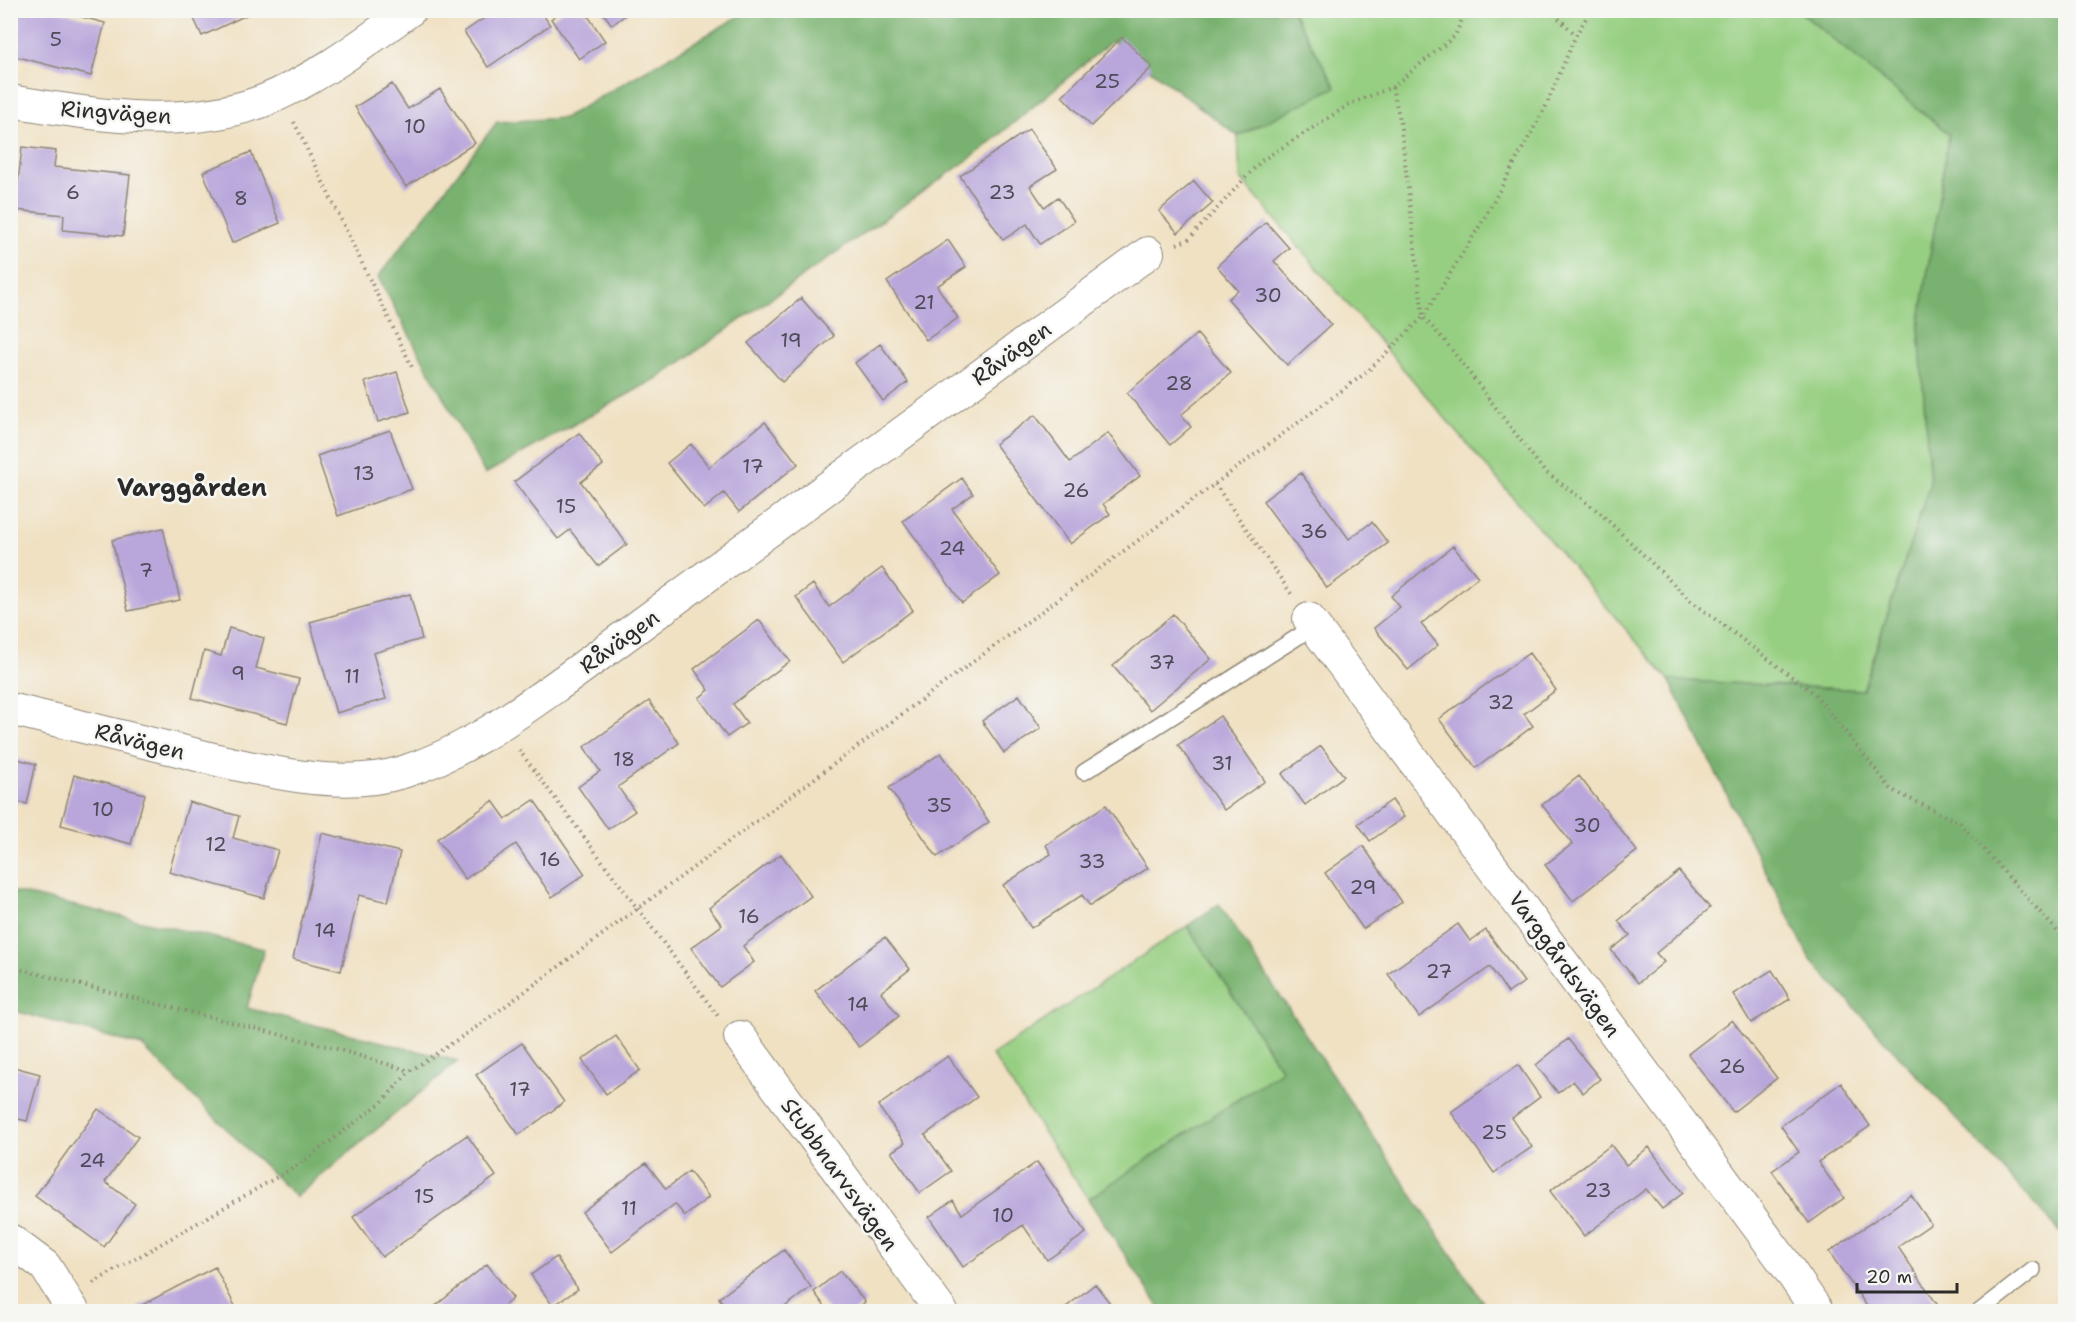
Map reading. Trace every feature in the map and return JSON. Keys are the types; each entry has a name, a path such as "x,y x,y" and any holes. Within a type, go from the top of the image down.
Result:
{"street":[{"name":"Ringvägen","path":"10,101 83,113 147,118 212,114 262,101 309,79 410,10"},
{"name":"Råvägen","path":"10,709 241,766 313,777 351,779 403,772 466,746 501,726 1148,254"},
{"name":"Varggårdsvägen","path":"1312,622 1818,1311"},
{"name":"Stubbnarvsvägen","path":"740,1036 942,1311"},
{"path":"10,1240 45,1266 70,1305"}],"lane":[{"path":"1084,772 1312,622"},
{"path":"1979,1311 2033,1270"}],"path":[{"path":"1148,254 1188,240 1261,161 1350,104 1392,87 1455,36 1466,10"},
{"path":"1550,10 1576,35"},
{"path":"70,1305 188,1226 300,1164 382,1102 410,1071 478,1026 1367,372 1423,317 1482,222 1546,106 1576,35 1592,10"},
{"path":"1392,87 1400,120 1423,317 1445,341 1544,471 1599,512 1691,601 1815,694 1892,790 1960,823 2066,941"},
{"path":"281,92 301,141 412,368"},
{"path":"1215,484 1312,622"},
{"path":"501,726 635,909 720,1019 740,1036"},
{"path":"10,968 334,1048 410,1071"}],"green space":[{"path":"1292,10 1799,11 1949,134 1919,327 1930,483 1863,690 1669,680 1240,178 1238,136 1335,87"},
{"path":"748,11 1292,11 1336,87 1238,136 1112,41 975,155 661,376 485,474 378,277 497,122 564,118"},
{"path":"1799,11 2065,11 2065,1237 1810,959 1669,680 1863,690 1930,483 1919,327 1949,134"},
{"path":"10,891 264,949 247,1008 458,1061 296,1197 142,1046 11,1010"},
{"path":"1219,904 1489,1311 1162,1311 1088,1199 1282,1070 1187,926"},
{"path":"1187,926 1282,1070 1088,1199 992,1055"}],"building":[{"path":"12,10 55,10 105,23 91,76 10,55"},
{"path":"190,10 257,10 202,36"},
{"path":"496,10 540,10 550,25 488,67 464,32"},
{"path":"563,10 584,10 605,41 579,59 551,19"},
{"path":"601,10 632,10 612,25"},
{"path":"1122,37 1152,67 1091,126 1062,96"},
{"path":"392,84 408,109 440,89 475,143 406,187 355,107"},
{"path":"1029,129 1057,169 1030,186 1044,207 1058,197 1074,221 1040,244 1027,224 1003,240 960,176"},
{"path":"22,147 56,151 54,167 130,175 123,236 63,230 64,215 15,210"},
{"path":"251,152 280,223 232,243 203,172"},
{"path":"1194,181 1213,203 1178,233 1159,211"},
{"path":"1266,222 1289,248 1274,261 1331,325 1287,365 1228,299 1238,290 1217,266"},
{"path":"948,240 966,267 937,286 958,318 926,340 887,282"},
{"path":"801,298 834,336 782,382 748,343"},
{"path":"1197,334 1231,373 1181,415 1191,427 1170,445 1127,393"},
{"path":"880,344 908,382 883,401 855,363"},
{"path":"397,372 410,412 378,422 365,382"},
{"path":"1035,415 1070,462 1108,433 1140,476 1103,504 1110,514 1070,544 995,444"},
{"path":"765,422 798,464 739,512 724,493 704,509 667,463 691,444 709,467"},
{"path":"390,430 412,489 338,516 317,456"},
{"path":"579,433 603,465 581,482 627,544 598,566 570,530 558,539 514,482"},
{"path":"1301,473 1349,539 1372,522 1388,543 1327,588 1263,501"},
{"path":"962,478 973,494 952,509 1000,575 962,603 903,521"},
{"path":"163,528 180,600 128,611 112,540"},
{"path":"1453,546 1478,577 1421,624 1438,645 1408,670 1374,628 1400,607 1391,596"},
{"path":"882,568 913,610 843,662 796,597 813,584 829,607"},
{"path":"410,594 422,639 373,653 386,699 336,713 310,622"},
{"path":"1173,614 1211,659 1150,710 1113,666"},
{"path":"759,620 790,661 733,704 747,723 727,737 699,698 709,690 694,669"},
{"path":"229,628 264,638 256,668 299,679 287,723 192,698 204,651 221,656"},
{"path":"1529,653 1556,690 1524,714 1533,726 1476,768 1439,719"},
{"path":"1019,695 1041,728 1004,753 982,721"},
{"path":"649,701 679,743 618,787 635,811 608,829 578,787 600,771 584,747"},
{"path":"1220,716 1265,781 1224,810 1178,745"},
{"path":"1321,746 1344,776 1305,805 1282,774"},
{"path":"941,753 989,822 937,857 889,788"},
{"path":"10,757 36,764 27,804 10,800"},
{"path":"74,775 145,794 131,844 61,825"},
{"path":"1579,776 1637,851 1573,901 1545,865 1572,844 1542,805"},
{"path":"534,800 585,874 552,897 516,844 465,879 437,839 493,801 506,819"},
{"path":"1392,800 1404,817 1370,841 1358,824"},
{"path":"189,802 239,816 233,838 278,850 264,898 169,872"},
{"path":"1106,805 1148,868 1090,906 1082,895 1031,928 1003,885 1051,854 1046,845"},
{"path":"322,833 400,852 388,902 359,895 341,971 293,959"},
{"path":"1363,846 1402,902 1363,929 1325,873"},
{"path":"781,854 811,896 743,946 754,962 720,987 691,948 722,925 709,908"},
{"path":"1679,871 1710,908 1656,953 1664,962 1638,983 1611,950 1630,935 1618,921"},
{"path":"1458,924 1470,941 1486,930 1524,982 1508,993 1490,967 1419,1017 1388,974"},
{"path":"885,937 910,969 881,992 899,1016 859,1047 815,991"},
{"path":"1772,970 1790,999 1751,1023 1733,994"},
{"path":"1732,1020 1777,1078 1733,1112 1688,1054"},
{"path":"616,1036 640,1070 606,1094 582,1060"},
{"path":"1568,1039 1600,1079 1583,1093 1573,1081 1558,1093 1536,1065"},
{"path":"522,1043 564,1102 519,1135 476,1075"},
{"path":"948,1056 977,1097 925,1135 951,1171 920,1193 891,1152 905,1143 878,1106"},
{"path":"1518,1065 1540,1097 1512,1118 1532,1147 1494,1173 1451,1112"},
{"path":"10,1066 40,1074 27,1121 10,1117"},
{"path":"1841,1083 1870,1126 1818,1162 1844,1198 1809,1223 1772,1171 1799,1152 1781,1126"},
{"path":"98,1109 138,1137 105,1182 135,1204 104,1247 35,1196"},
{"path":"467,1135 496,1176 382,1257 353,1217"},
{"path":"1611,1145 1626,1165 1649,1147 1683,1193 1662,1209 1646,1189 1584,1236 1550,1191"},
{"path":"1037,1162 1086,1233 1047,1260 1023,1225 963,1267 929,1217 953,1200 962,1214"},
{"path":"646,1163 666,1189 689,1171 709,1197 685,1216 675,1204 612,1252 582,1212"},
{"path":"1911,1195 1931,1224 1898,1247 1939,1307 1932,1312 1871,1312 1829,1252"},
{"path":"784,1250 811,1287 778,1312 729,1312 719,1298"},
{"path":"556,1257 578,1289 553,1306 531,1275"},
{"path":"487,1264 513,1298 497,1312 428,1312"},
{"path":"215,1267 238,1312 141,1312 138,1307"},
{"path":"840,1271 865,1302 854,1312 829,1312 814,1292"},
{"path":"1095,1284 1117,1312 1060,1312"}],"district":[{"name":"Varggården","path":"192,488"}]}
